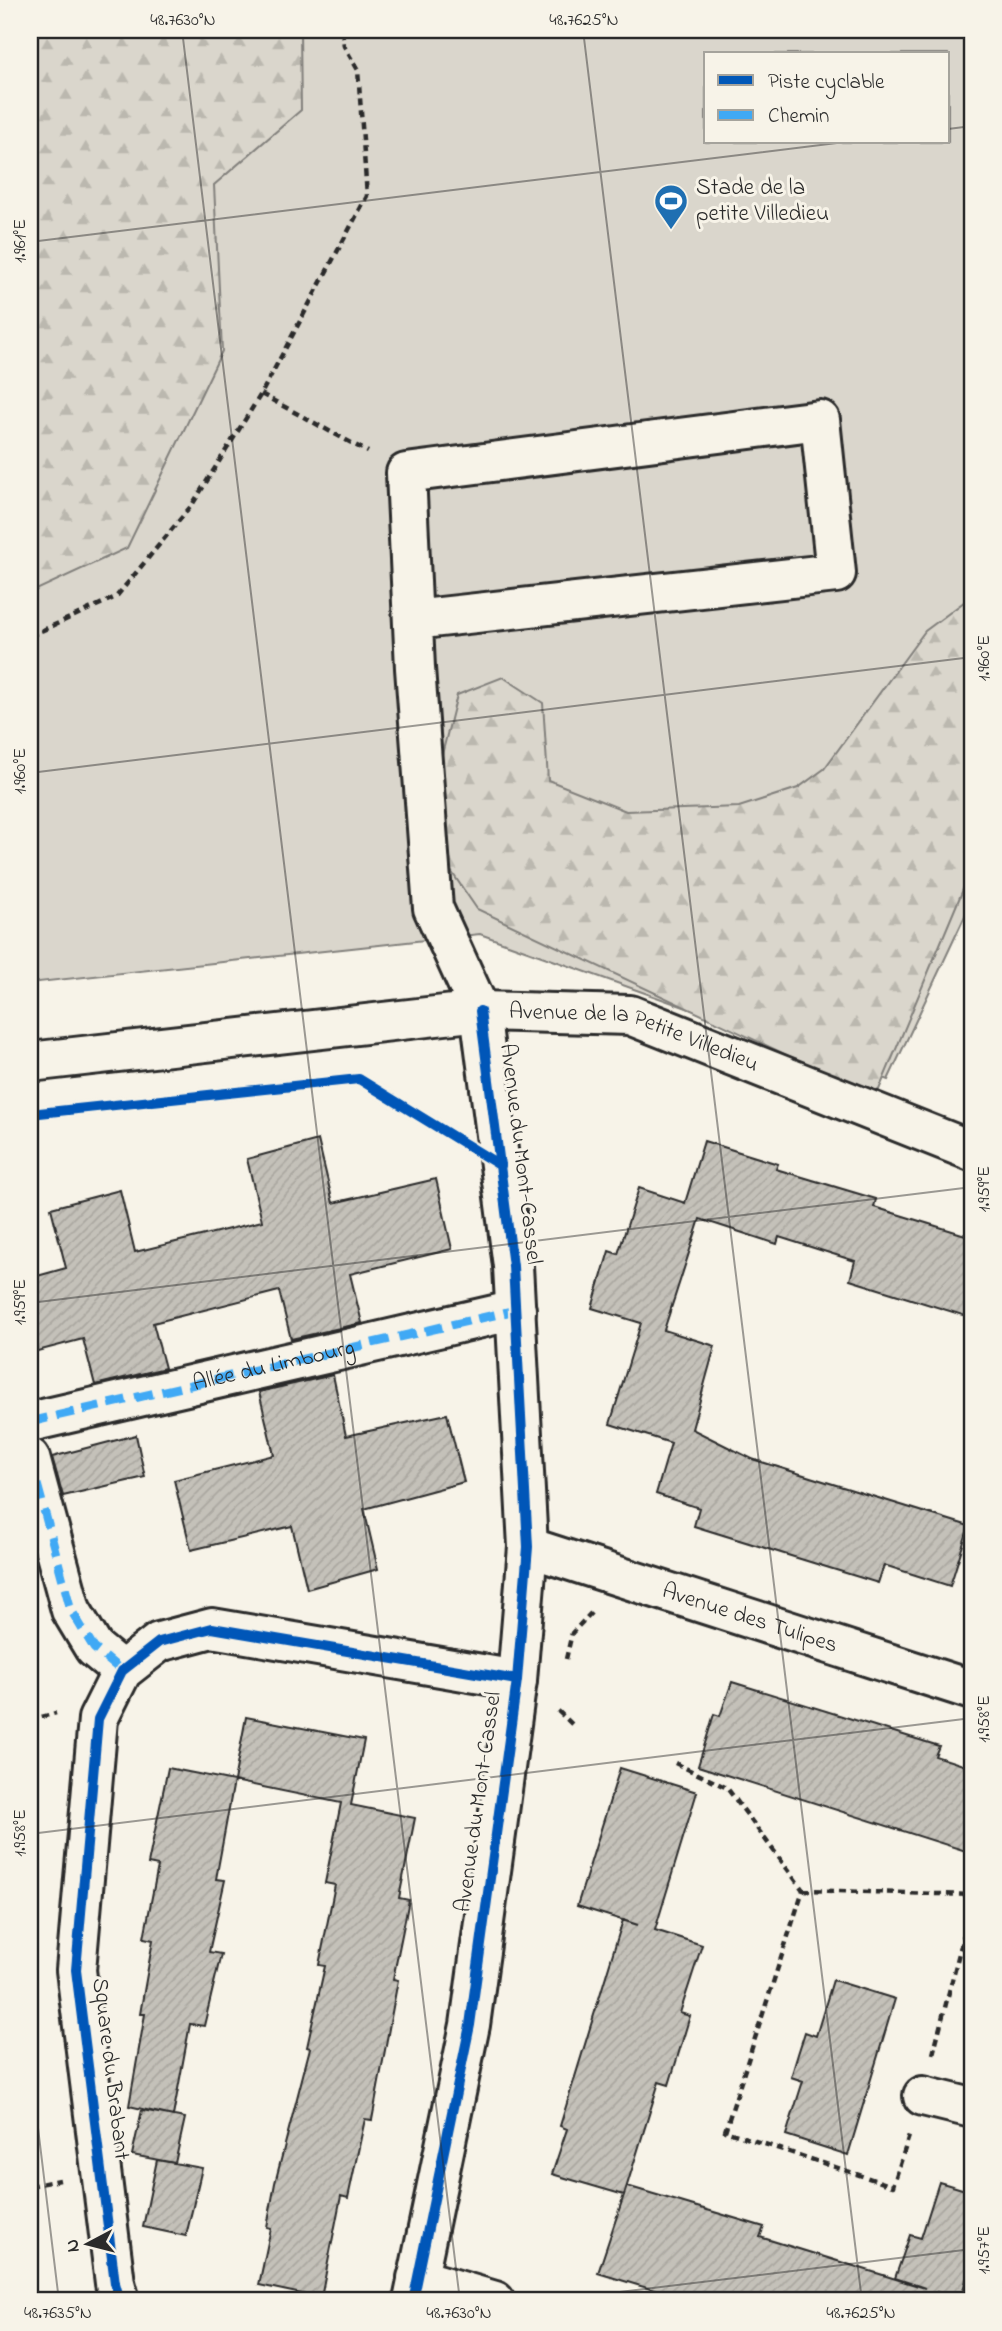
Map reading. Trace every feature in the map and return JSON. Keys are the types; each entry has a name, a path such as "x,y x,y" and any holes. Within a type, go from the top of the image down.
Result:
{"street":[{"path":"406,473 820,420 836,573 413,620"},
{"name":"Avenue du Mont-Cassel","path":"406,473 413,620 433,908 480,1011 516,1310 528,1547 517,1680 470,2025 415,2290"},
{"name":"Avenue de la Petite Villedieu","path":"30,1062 480,1011 630,1015 972,1151"},
{"name":"Allée du Limbourg","path":"30,1422 516,1310"},
{"path":"30,1458 71,1610 94,1648 122,1671"},
{"name":"Avenue des Tulipes","path":"528,1547 972,1690"},
{"name":"Square du Brabant","path":"120,2301 115,2283 76,1970 98,1719 122,1671 159,1642 212,1629 517,1680"},
{"path":"922,2096 972,2108"},
{"path":"415,2290 495,2301"}],"path":[{"path":"30,636 116,597 192,505 261,394 367,196 358,70 344,46 342,30"},
{"path":"261,394 406,473"},
{"path":"564,1671 572,1633 588,1614 608,1611 615,1575"},
{"path":"556,1709 575,1727"},
{"path":"675,1763 727,1788 803,1890"},
{"path":"803,1890 972,1895"},
{"path":"803,1890 725,2131 893,2186 922,2096 972,1903"}],"green space":[{"path":"30,30 972,30 972,901 888,1080 480,934 30,983"},
{"path":"30,30 300,30 301,110 214,185 222,351 127,548 30,593"},
{"path":"972,596 972,868 876,1097 477,909 423,830 457,695 503,677 543,703 548,780 626,811 739,807 798,788 824,769 925,631"}],"building":[{"path":"318,1140 333,1203 436,1179 452,1249 350,1274 362,1323 291,1339 279,1291 153,1323 165,1368 95,1385 83,1339 30,1353 30,1278 66,1268 51,1208 120,1190 135,1252 262,1221 247,1159"},
{"path":"704,1141 778,1164 776,1169 876,1199 874,1207 972,1237 972,1318 850,1280 855,1261 779,1237 777,1244 700,1219 664,1330 715,1346 692,1429 752,1459 969,1526 950,1586 884,1565 878,1583 694,1526 699,1508 656,1494 671,1443 610,1424 641,1323 592,1308 609,1251 618,1254 639,1188 685,1203"},
{"path":"333,1375 346,1436 447,1414 464,1482 364,1509 378,1569 307,1589 292,1526 191,1550 174,1480 274,1455 259,1392"},
{"path":"136,1435 145,1477 63,1496 52,1457"},
{"path":"732,1682 939,1746 935,1756 972,1768 972,1853 698,1766 714,1714 720,1716"},
{"path":"246,1717 364,1740 351,1805 415,1818 399,1898 409,1900 393,1979 398,1980 372,2120 365,2119 348,2198 341,2196 321,2298 259,2285 271,2228 267,2227 275,2183 310,2048 307,2047 325,1966 319,1965 335,1885 325,1883 341,1803 234,1781"},
{"path":"168,1768 234,1781 216,1879 225,1880 209,1952 221,1954 204,2026 190,2024 173,2116 129,2106 145,2014 140,2014 153,1940 144,1938 158,1866 148,1864"},
{"path":"620,1768 697,1792 655,1930 702,1945 680,2013 690,2016 669,2085 659,2082 624,2195 552,2174 567,2129 560,2126 623,1920 577,1906"},
{"path":"833,1980 895,1999 848,2155 786,2135 803,2081 791,2077 805,2032 816,2036"},
{"path":"142,2110 185,2118 175,2163 132,2155"},
{"path":"157,2160 202,2168 186,2236 143,2227"},
{"path":"939,2182 972,2192 972,2261 960,2300 937,2292 936,2301 690,2301 598,2273 627,2186 764,2227 760,2237 925,2288 895,2278 910,2235 921,2238"}],"marked path":[{"path":"30,1422 516,1310"},
{"path":"30,1458 71,1610 94,1648 122,1671"}],"cycle path":[{"path":"413,2301 470,2025 517,1680 528,1547 513,1266 480,1011"},
{"path":"30,1114 359,1079 501,1166"},
{"path":"120,2301 115,2283 76,1970 98,1719 122,1671 159,1642 212,1628 517,1680"}],"place":[{"name":"Stade de la petite Villedieu","path":"671,231"}]}
